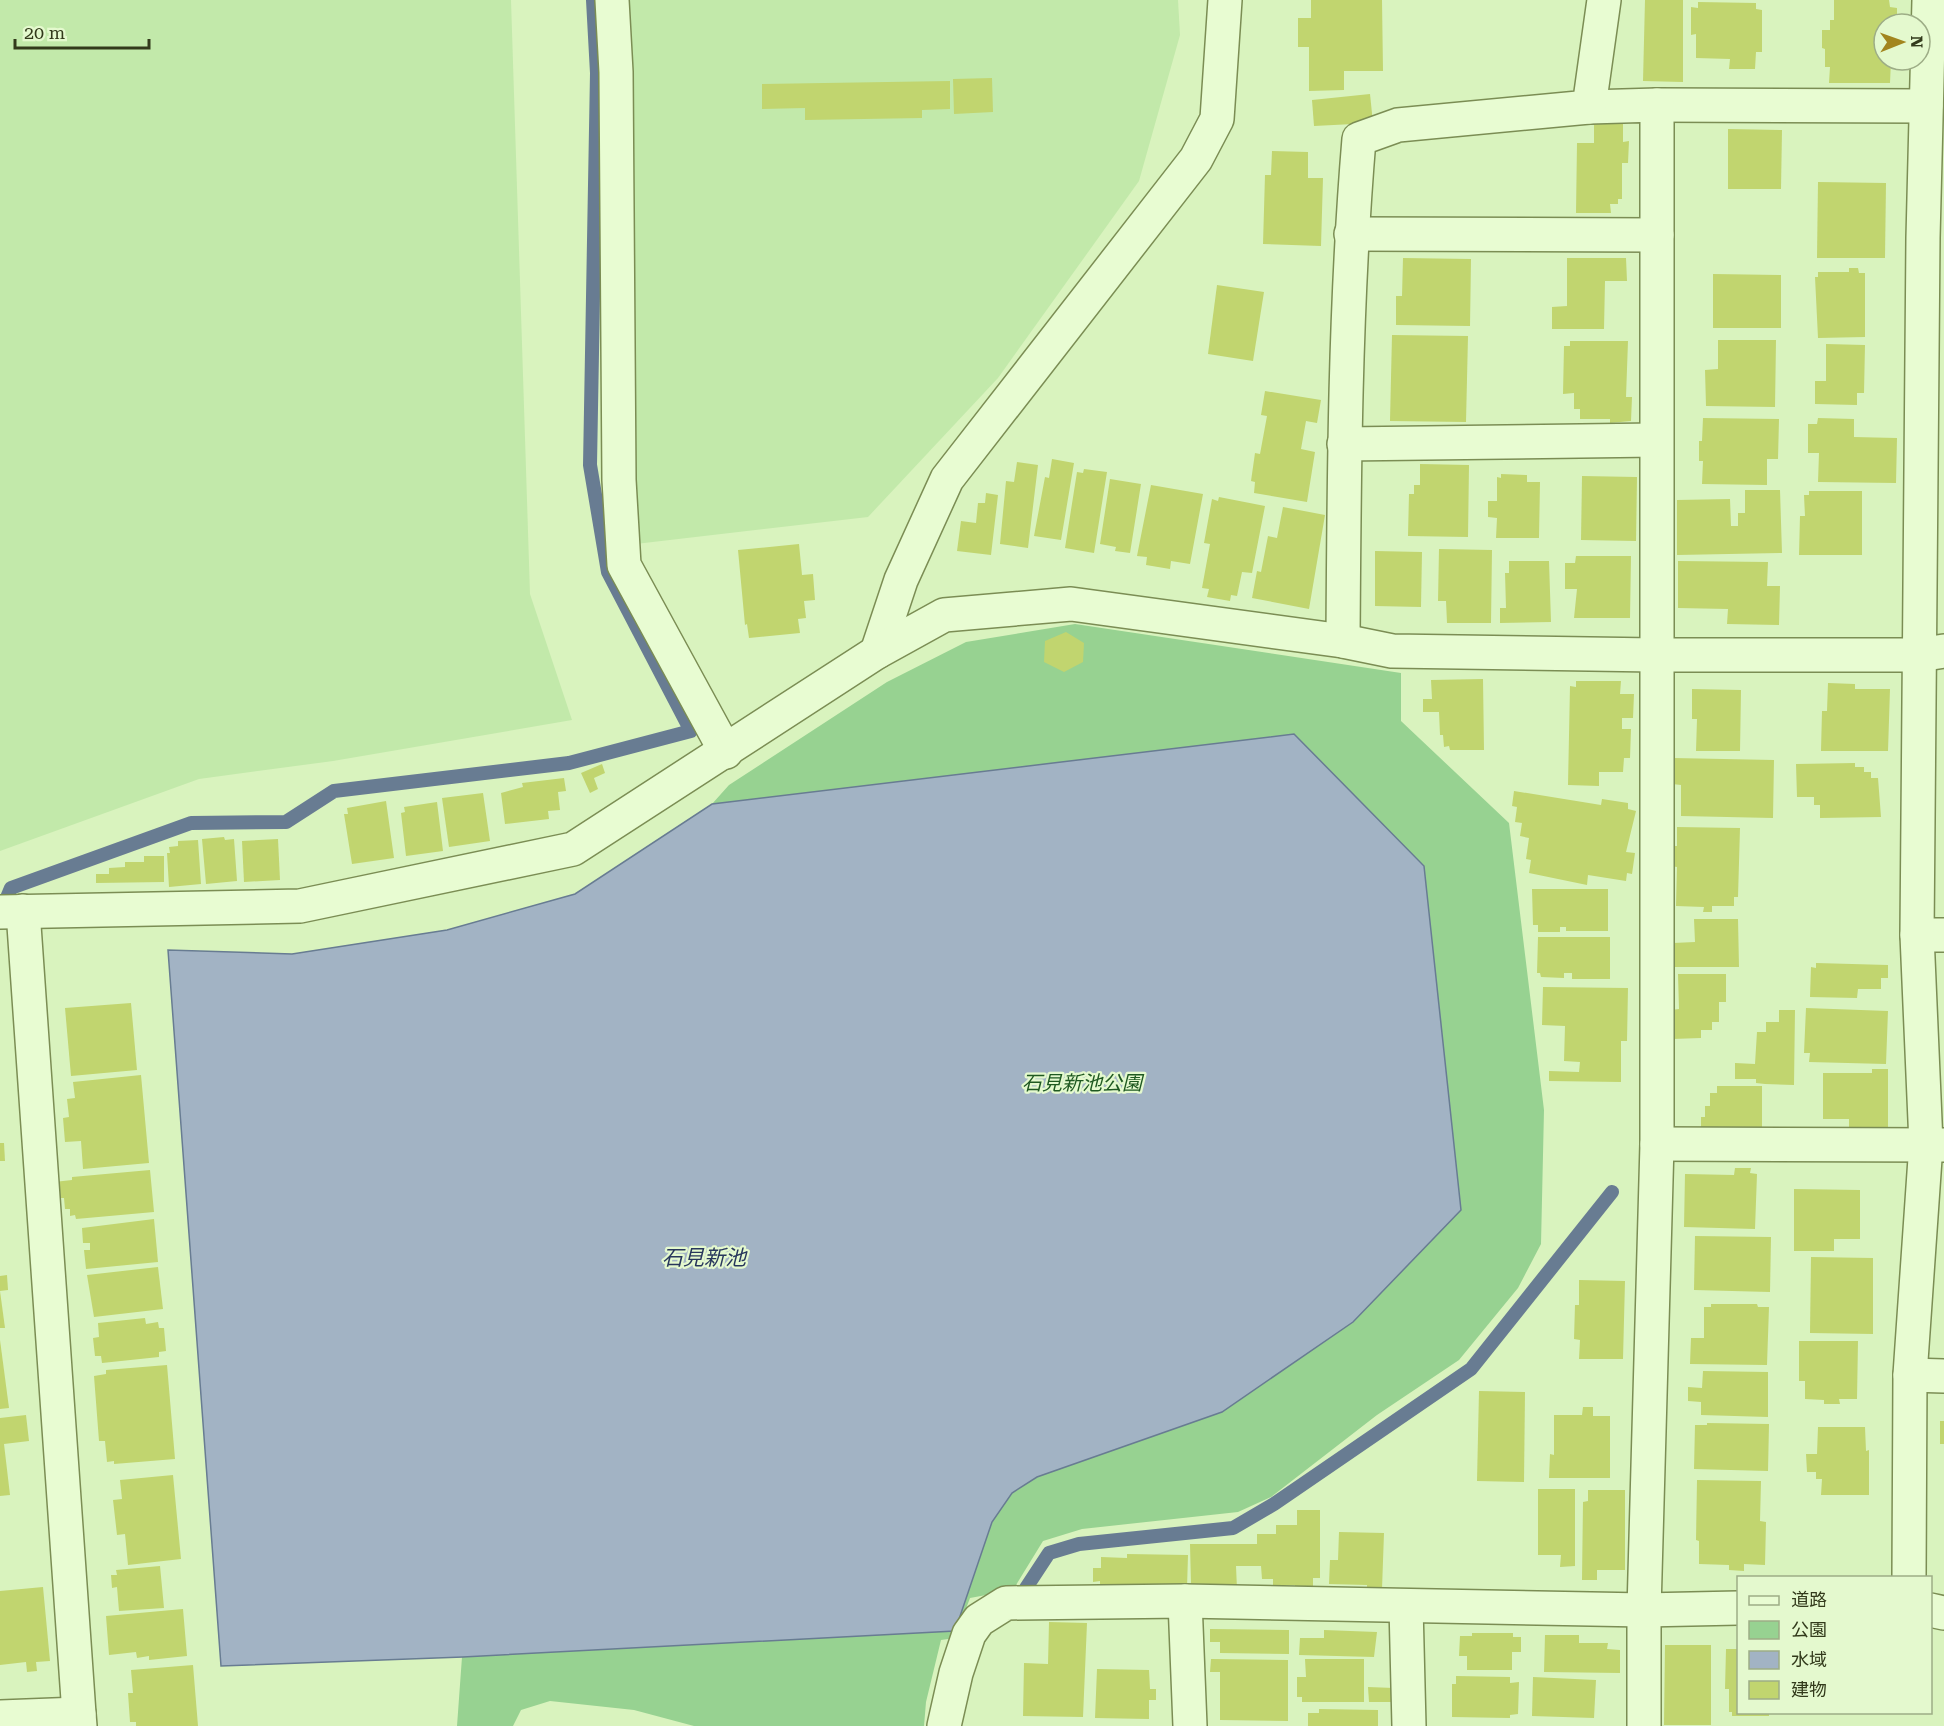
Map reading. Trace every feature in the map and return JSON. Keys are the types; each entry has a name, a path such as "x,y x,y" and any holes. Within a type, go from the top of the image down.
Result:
{"street":[{"path":"612,0 616,72 619,480 624,565 726,752"},
{"path":"877,652 901,580 947,479 1196,159 1217,118 1225,0"},
{"path":"1588,107 1604,0"},
{"path":"1909,1576 1911,1375 1935,1144 1930,935 1933,239 1926,106 1929,0"},
{"path":"1644,1726 1644,1610 1656,1144 1657,105"},
{"path":"1343,641 1344,444 1351,234 1359,139 1398,125 1588,107 1926,106"},
{"path":"1351,234 1657,234"},
{"path":"1344,444 1656,440"},
{"path":"0,1718 79,1720 12,912 300,906 573,849 726,752 877,652 944,615 1071,604 1343,641 1392,651 1655,656 1932,653"},
{"path":"1656,1144 1935,1144"},
{"path":"1911,1375 1944,1376"},
{"path":"944,1726 956,1672 969,1634 979,1620 1006,1603 1185,1601 1644,1610 1737,1608"},
{"path":"1185,1601 1190,1726"},
{"path":"1406,1606 1409,1726"}],"green space":[{"path":"0,0 511,0 530,594 572,720 333,761 199,779 0,851"},
{"path":"622,0 1178,0 1180,35 1139,181 998,378 868,517 627,545"},
{"name":"石見新池","path":"1075,624 1401,673 1401,721 1509,823 1544,1110 1541,1244 1518,1288 1459,1360 1377,1415 1271,1497 1238,1512 1082,1529 1043,1541 1013,1590 970,1598 955,1638 941,1640 926,1702 924,1726 694,1726 634,1710 550,1701 521,1710 513,1726 457,1726 462,1657 221,1666 168,950 292,954 447,930 575,894 712,804 729,785 887,682 966,642"}],"water":[{"name":"石見新池","path":"1294,734 1424,866 1461,1210 1353,1322 1222,1412 1037,1477 1012,1493 992,1522 955,1631 463,1657 221,1666 168,950 292,954 447,930 575,894 712,804"}],"building":[{"path":"1311,0 1382,0 1383,71 1344,71 1344,90 1309,91 1309,47 1298,47 1298,18 1311,18"},
{"path":"1645,0 1683,0 1683,82 1643,81"},
{"path":"1834,0 1889,0 1890,7 1897,8 1897,12 1872,12 1872,72 1890,72 1890,83 1829,83 1830,67 1825,67 1822,30 1830,30 1830,20 1834,20"},
{"path":"1698,2 1756,3 1756,9 1762,10 1762,52 1756,52 1755,69 1729,69 1730,59 1696,58 1696,34 1691,35 1691,7 1698,8"},
{"path":"992,78 993,112 954,114 953,79"},
{"path":"950,81 950,109 922,110 922,118 805,120 805,108 762,109 762,84"},
{"path":"1370,94 1373,123 1314,126 1312,100"},
{"path":"1594,124 1623,124 1623,142 1629,141 1628,163 1622,163 1622,199 1618,199 1618,204 1610,204 1611,213 1576,213 1577,143 1594,143"},
{"path":"1728,129 1782,130 1781,189 1728,189"},
{"path":"1272,151 1308,152 1308,178 1323,178 1321,246 1263,244 1265,175 1271,175"},
{"path":"1818,182 1886,183 1885,258 1817,258"},
{"path":"1403,258 1471,259 1470,326 1396,325 1396,296 1402,296"},
{"path":"1567,258 1626,258 1627,281 1605,281 1604,329 1552,329 1552,307 1567,306"},
{"path":"1849,268 1858,268 1859,273 1865,273 1865,337 1818,338 1815,277 1818,277 1818,272 1849,272"},
{"path":"1713,274 1781,275 1781,328 1713,328"},
{"path":"1217,285 1264,292 1253,361 1208,354"},
{"path":"1392,335 1468,336 1466,422 1390,421"},
{"path":"1718,340 1776,340 1775,407 1706,406 1705,370 1718,369"},
{"path":"1570,341 1628,341 1626,397 1632,397 1631,421 1610,423 1610,419 1580,419 1580,409 1574,409 1574,393 1563,394 1564,346 1570,346"},
{"path":"1826,344 1865,345 1864,393 1857,393 1857,405 1815,404 1815,381 1826,381"},
{"path":"1265,391 1321,400 1317,423 1306,421 1301,449 1315,452 1307,502 1254,493 1255,482 1251,481 1255,453 1260,454 1267,416 1261,415"},
{"path":"1703,418 1779,419 1778,459 1767,459 1767,485 1702,484 1703,461 1699,461 1699,441 1702,441"},
{"path":"1818,418 1854,419 1854,437 1897,438 1896,483 1818,482 1819,453 1808,453 1808,424 1817,424"},
{"path":"1052,459 1074,463 1061,540 1034,536 1045,477 1049,478"},
{"path":"1017,462 1038,465 1028,548 1000,544 1006,481 1014,482"},
{"path":"1420,464 1469,465 1468,537 1408,536 1409,494 1414,494 1414,485 1420,485"},
{"path":"1084,469 1107,472 1094,553 1065,548 1077,472 1083,473"},
{"path":"1501,474 1527,475 1527,482 1540,482 1539,538 1496,538 1497,518 1488,517 1488,501 1497,501 1497,477 1501,478"},
{"path":"1582,476 1637,477 1636,541 1581,540"},
{"path":"1110,479 1141,484 1130,553 1115,551 1116,547 1100,544"},
{"path":"1151,485 1203,494 1190,564 1171,561 1170,569 1146,565 1147,557 1137,556"},
{"path":"1745,490 1780,490 1782,553 1677,555 1677,500 1730,499 1731,526 1738,526 1738,513 1745,513"},
{"path":"1809,491 1862,491 1862,555 1799,555 1800,516 1805,516 1804,495 1809,495"},
{"path":"986,493 998,495 991,555 957,551 961,521 976,523 978,503 985,503"},
{"path":"1219,497 1265,506 1252,573 1242,572 1237,596 1231,595 1230,601 1207,597 1209,589 1202,588 1210,544 1204,543 1212,499 1218,501"},
{"path":"1283,507 1325,515 1309,609 1252,598 1257,571 1261,572 1268,536 1277,538"},
{"path":"799,544 802,575 813,574 815,600 804,601 806,618 798,619 800,633 749,638 747,624 745,625 738,550"},
{"path":"1439,549 1492,550 1491,623 1447,623 1446,601 1438,601"},
{"path":"1375,551 1422,552 1421,607 1375,606"},
{"path":"1576,556 1631,556 1630,618 1574,618 1577,589 1565,589 1565,563 1575,563"},
{"path":"1509,561 1549,561 1551,622 1500,623 1500,608 1506,608 1505,573 1509,573"},
{"path":"1678,561 1768,562 1767,586 1780,586 1779,625 1727,624 1728,609 1678,608"},
{"path":"1066,632 1084,643 1083,662 1064,672 1044,662 1045,641"},
{"path":"1483,679 1484,750 1450,750 1449,746 1444,747 1443,735 1440,735 1439,712 1423,712 1423,699 1432,699 1431,680"},
{"path":"1576,681 1621,681 1620,694 1634,694 1633,718 1622,718 1622,729 1631,729 1630,758 1624,758 1623,772 1599,772 1599,786 1568,785 1570,686 1576,687"},
{"path":"1828,683 1855,684 1855,689 1890,689 1888,751 1821,751 1822,711 1827,711"},
{"path":"1692,689 1741,690 1740,751 1696,751 1697,719 1692,719"},
{"path":"1673,758 1774,760 1773,818 1681,816 1681,785 1672,784"},
{"path":"1855,763 1855,767 1864,767 1864,772 1871,772 1871,778 1878,778 1881,817 1820,818 1820,805 1814,805 1814,797 1797,797 1796,764"},
{"path":"602,764 605,773 594,778 598,789 590,793 581,773"},
{"path":"564,778 566,791 558,792 560,810 548,811 549,819 505,824 501,793 523,787 522,783"},
{"path":"1514,791 1601,805 1602,799 1628,803 1628,809 1636,811 1626,852 1635,853 1632,874 1627,873 1626,881 1588,875 1587,885 1529,873 1531,860 1526,859 1529,838 1520,836 1522,823 1515,822 1517,807 1512,806"},
{"path":"483,793 490,841 449,847 442,798"},
{"path":"386,801 394,858 352,864 344,814 348,814 347,808"},
{"path":"437,802 443,851 406,856 401,813 405,812 404,807"},
{"path":"1677,827 1740,828 1738,897 1734,897 1734,906 1712,906 1712,912 1703,912 1704,907 1676,906 1677,867 1671,866 1671,846 1677,846"},
{"path":"224,837 225,840 234,839 237,881 206,884 202,839"},
{"path":"278,839 280,880 244,882 242,841"},
{"path":"198,840 201,884 169,887 167,853 170,853 169,847 178,846 178,841"},
{"path":"144,856 164,856 164,882 96,883 96,874 109,874 109,868 125,867 125,862 144,862"},
{"path":"1532,889 1608,889 1608,931 1566,931 1566,927 1560,927 1560,932 1538,932 1538,925 1533,925"},
{"path":"1694,919 1738,919 1739,967 1673,967 1673,943 1695,942"},
{"path":"1538,937 1610,937 1610,979 1572,979 1572,973 1564,973 1564,978 1541,977 1540,973 1537,973"},
{"path":"1816,963 1888,965 1888,978 1881,978 1881,989 1858,989 1857,998 1810,997 1811,967 1816,968"},
{"path":"1678,974 1726,974 1726,1002 1719,1002 1719,1022 1712,1022 1712,1030 1701,1030 1701,1038 1672,1039 1671,1010 1679,1009"},
{"path":"1543,987 1628,988 1627,1041 1621,1041 1621,1082 1549,1081 1549,1071 1579,1072 1580,1062 1564,1061 1565,1026 1542,1025"},
{"path":"131,1003 137,1070 71,1076 65,1008"},
{"path":"1806,1008 1888,1011 1886,1064 1809,1062 1810,1053 1804,1053"},
{"path":"1779,1010 1795,1010 1794,1085 1756,1083 1756,1079 1735,1079 1735,1063 1755,1064 1757,1032 1766,1032 1766,1022 1779,1022"},
{"path":"1872,1069 1888,1069 1888,1127 1849,1127 1849,1119 1823,1119 1823,1073 1872,1073"},
{"path":"141,1075 149,1163 83,1169 81,1141 65,1142 63,1118 69,1117 67,1099 75,1098 73,1082"},
{"path":"1717,1086 1762,1086 1762,1129 1701,1130 1701,1117 1705,1117 1705,1106 1710,1106 1710,1093 1717,1093"},
{"path":"0,1143 4,1143 5,1161 0,1161"},
{"path":"1735,1168 1751,1168 1750,1173 1757,1174 1755,1229 1684,1227 1685,1174 1734,1175"},
{"path":"150,1170 154,1212 76,1219 75,1215 70,1216 70,1209 65,1209 64,1198 55,1198 54,1182 72,1180 72,1177"},
{"path":"1794,1189 1860,1190 1860,1239 1834,1239 1834,1251 1794,1251"},
{"path":"154,1219 158,1262 86,1269 84,1250 90,1250 90,1243 83,1243 82,1228"},
{"path":"1695,1236 1771,1237 1770,1292 1694,1290"},
{"path":"1811,1257 1873,1258 1873,1334 1810,1333"},
{"path":"158,1267 163,1309 94,1317 87,1275"},
{"path":"7,1275 8,1290 0,1291 0,1276"},
{"path":"1579,1280 1625,1281 1623,1359 1579,1359 1580,1340 1574,1339 1575,1305 1579,1305"},
{"path":"0,1291 5,1328 0,1328"},
{"path":"1711,1304 1757,1304 1758,1307 1769,1307 1767,1365 1690,1364 1691,1338 1704,1338 1704,1307 1711,1307"},
{"path":"145,1318 146,1324 158,1322 159,1328 164,1328 166,1351 159,1352 159,1357 102,1363 101,1356 95,1356 93,1338 99,1337 98,1323"},
{"path":"0,1340 9,1408 0,1409"},
{"path":"1799,1341 1858,1341 1857,1399 1839,1399 1840,1404 1824,1404 1824,1400 1805,1399 1805,1381 1799,1381"},
{"path":"167,1365 175,1459 114,1464 114,1461 107,1462 105,1441 99,1441 94,1376 106,1374 106,1370"},
{"path":"1703,1371 1768,1372 1768,1417 1701,1415 1701,1402 1688,1401 1688,1387 1702,1388"},
{"path":"1479,1391 1525,1392 1524,1482 1477,1481"},
{"path":"1583,1407 1593,1407 1593,1416 1610,1416 1610,1478 1549,1478 1550,1454 1554,1455 1554,1415 1582,1415"},
{"path":"26,1415 29,1441 4,1444 10,1495 0,1496 0,1418"},
{"path":"1940,1421 1944,1421 1944,1444 1940,1444"},
{"path":"1707,1423 1769,1424 1768,1471 1694,1469 1695,1425 1707,1425"},
{"path":"1818,1427 1865,1427 1866,1451 1869,1450 1869,1495 1821,1495 1822,1479 1816,1479 1816,1472 1807,1472 1806,1454 1817,1454"},
{"path":"173,1475 181,1559 128,1565 125,1534 117,1535 113,1500 122,1499 120,1480"},
{"path":"1697,1480 1761,1481 1760,1521 1766,1522 1765,1565 1744,1564 1744,1571 1729,1570 1729,1565 1699,1564 1699,1541 1696,1540"},
{"path":"1538,1489 1575,1489 1575,1566 1560,1567 1561,1555 1538,1555"},
{"path":"1588,1490 1625,1490 1625,1570 1597,1570 1597,1580 1582,1580 1583,1502 1588,1501"},
{"path":"1297,1510 1320,1510 1320,1578 1313,1578 1313,1589 1295,1589 1295,1585 1273,1585 1273,1579 1262,1579 1261,1566 1236,1566 1237,1589 1196,1589 1196,1584 1191,1584 1190,1544 1257,1544 1257,1534 1276,1534 1276,1525 1297,1525"},
{"path":"1339,1532 1384,1533 1382,1589 1367,1589 1367,1585 1329,1584 1330,1560 1338,1560"},
{"path":"1127,1554 1188,1555 1187,1588 1100,1587 1100,1581 1093,1582 1093,1568 1101,1568 1101,1557 1127,1558"},
{"path":"160,1566 164,1608 119,1611 117,1587 112,1588 111,1575 117,1575 116,1570"},
{"path":"43,1587 50,1661 36,1662 37,1671 27,1672 26,1662 0,1665 0,1591"},
{"path":"183,1609 187,1656 149,1660 149,1656 137,1658 136,1652 109,1655 106,1616"},
{"path":"1049,1622 1087,1623 1083,1717 1023,1716 1024,1663 1048,1664"},
{"path":"1210,1629 1289,1630 1289,1654 1220,1653 1220,1642 1210,1642"},
{"path":"1324,1630 1377,1632 1374,1657 1299,1655 1300,1638 1324,1638"},
{"path":"1472,1633 1513,1633 1513,1637 1521,1637 1521,1652 1512,1652 1512,1670 1467,1670 1467,1656 1459,1656 1460,1636 1472,1636"},
{"path":"1545,1635 1579,1635 1579,1643 1608,1643 1607,1649 1620,1650 1620,1673 1544,1672"},
{"path":"1665,1645 1711,1645 1711,1725 1664,1725"},
{"path":"1726,1649 1737,1649 1737,1714 1769,1714 1769,1716 1732,1716 1732,1712 1729,1712 1729,1689 1725,1689"},
{"path":"1211,1659 1288,1660 1288,1721 1220,1720 1220,1672 1210,1672"},
{"path":"1305,1659 1364,1659 1364,1702 1302,1702 1302,1697 1297,1697 1297,1677 1306,1677"},
{"path":"193,1665 198,1726 136,1726 136,1722 130,1722 128,1693 133,1693 131,1670"},
{"path":"1097,1669 1149,1670 1150,1689 1156,1689 1156,1700 1149,1700 1149,1719 1095,1718"},
{"path":"1456,1676 1510,1677 1510,1683 1519,1682 1518,1714 1510,1715 1510,1718 1452,1717 1452,1684 1456,1684"},
{"path":"1533,1677 1596,1680 1594,1718 1532,1716"},
{"path":"1368,1687 1394,1688 1394,1702 1369,1702"},
{"path":"1319,1709 1378,1710 1378,1726 1308,1726 1308,1713 1319,1713"}],"waterway":[{"path":"1,912 11,888 191,823 286,822 334,791 569,763 691,731 608,572 590,465 597,73 593,0"},
{"path":"1026,1588 1049,1553 1079,1544 1233,1528 1274,1504 1471,1369 1612,1192"}],"park label":[{"name":"石見新池公園","path":"1082,1083"}]}
